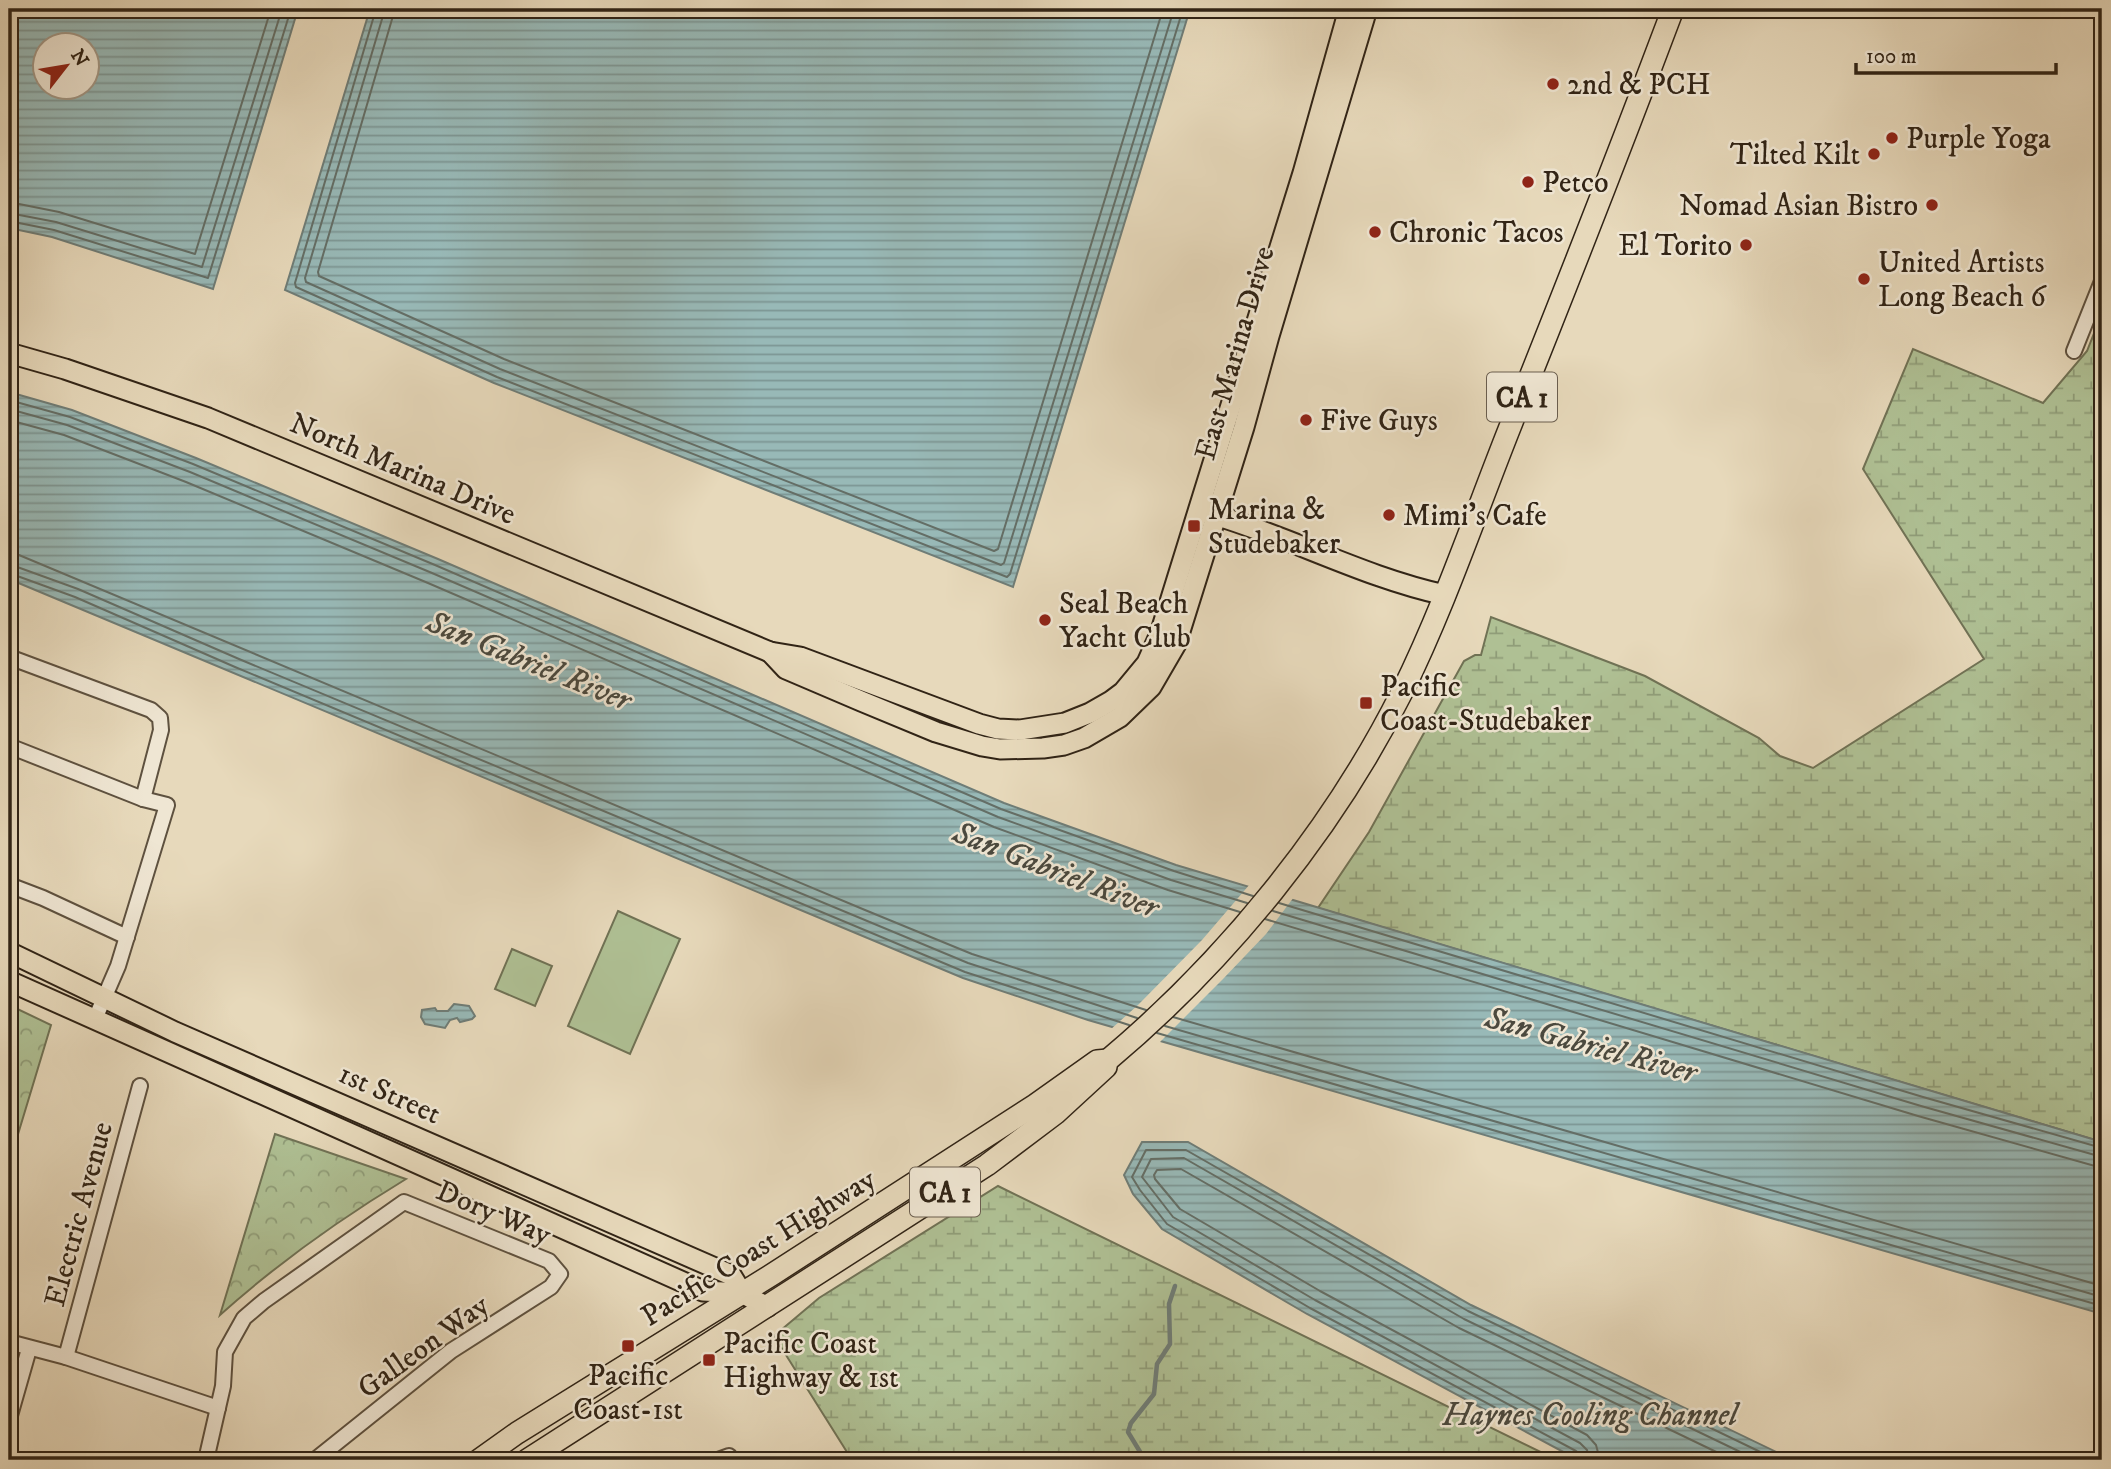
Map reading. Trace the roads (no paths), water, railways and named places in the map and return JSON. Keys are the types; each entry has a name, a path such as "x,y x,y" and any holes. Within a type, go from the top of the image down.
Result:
{"highway":[{"name":"CA 1","path":"1110,1058 1161,1013 1256,912 1326,816 1370,749 1401,694 1445,596 1673,9"},
{"name":"Pacific Coast Highway","path":"479,1460 517,1433 1035,1105 1097,1060 1110,1058"},
{"name":"Pacific Coast Highway","path":"527,1460 987,1166 1056,1113 1105,1070 1110,1058"}],"main road":[{"name":"East Marina Drive","path":"1207,512 1349,9"},
{"name":"East Marina Drive","path":"1129,697 1160,634 1207,512 1367,9"},
{"name":"North Marina Drive","path":"9,353 65,369 208,418 770,652 800,657 964,719 998,729 1020,730 1065,723 1129,697"},
{"path":"1207,512 1294,541 1409,587 1445,596"},
{"name":"1st Street","path":"9,952 175,1032 731,1275 742,1293"},
{"name":"1st Street","path":"9,981 703,1291 742,1293 766,1307"}],"street":[{"path":"2074,351 2102,281"},
{"path":"9,657 151,710 160,718 161,730 143,799"},
{"path":"9,746 143,799 167,805 118,966 95,1019"},
{"path":"9,885 127,937"},
{"name":"Electric Avenue","path":"66,1357 141,1086"},
{"name":"Dory Way","path":"218,1408 223,1386 225,1352 244,1318 404,1202 549,1261 560,1275"},
{"name":"Galleon Way","path":"315,1460 452,1351 551,1287 560,1275"},
{"path":"9,1342 66,1357 218,1408 206,1460"},
{"path":"9,1419 29,1349"}],"water":[{"path":"9,9 298,9 213,289 52,237 9,228"},
{"path":"370,9 1190,9 1013,587 494,383 285,290"},
{"name":"San Gabriel River","path":"9,392 72,410 196,458 438,559 1004,803 1176,865 2102,1142 2102,1314 1088,1020 963,978 9,579"},
{"path":"454,1004 469,1006 475,1016 460,1022 457,1018 450,1020 445,1028 425,1024 421,1017 422,1010 435,1008 437,1011 448,1011"},
{"name":"Haynes Cooling Channel","path":"1142,1142 1188,1142 1471,1305 1793,1460 1580,1460 1569,1455 1307,1314 1162,1229 1133,1194 1124,1175"}],"waterway":[{"path":"1145,1460 1128,1432 1131,1423 1154,1394 1157,1364 1170,1344 1169,1304 1175,1286"}],"place":[{"name":"2nd & PCH","path":"1553,84"},
{"name":"Purple Yoga","path":"1892,138"},
{"name":"Tilted Kilt","path":"1874,154"},
{"name":"Petco","path":"1528,182"},
{"name":"Nomad Asian Bistro","path":"1932,205"},
{"name":"Chronic Tacos","path":"1375,232"},
{"name":"El Torito","path":"1746,245"},
{"name":"United Artists Long Beach 6","path":"1864,279"},
{"name":"Five Guys","path":"1306,420"},
{"name":"Mimi's Cafe","path":"1389,515"},
{"name":"Marina & Studebaker","path":"1194,526"},
{"name":"Seal Beach Yacht Club","path":"1045,620"},
{"name":"Pacific Coast-Studebaker","path":"1366,703"},
{"name":"Pacific Coast-1st","path":"628,1346"},
{"name":"Pacific Coast Highway & 1st","path":"709,1360"}]}
